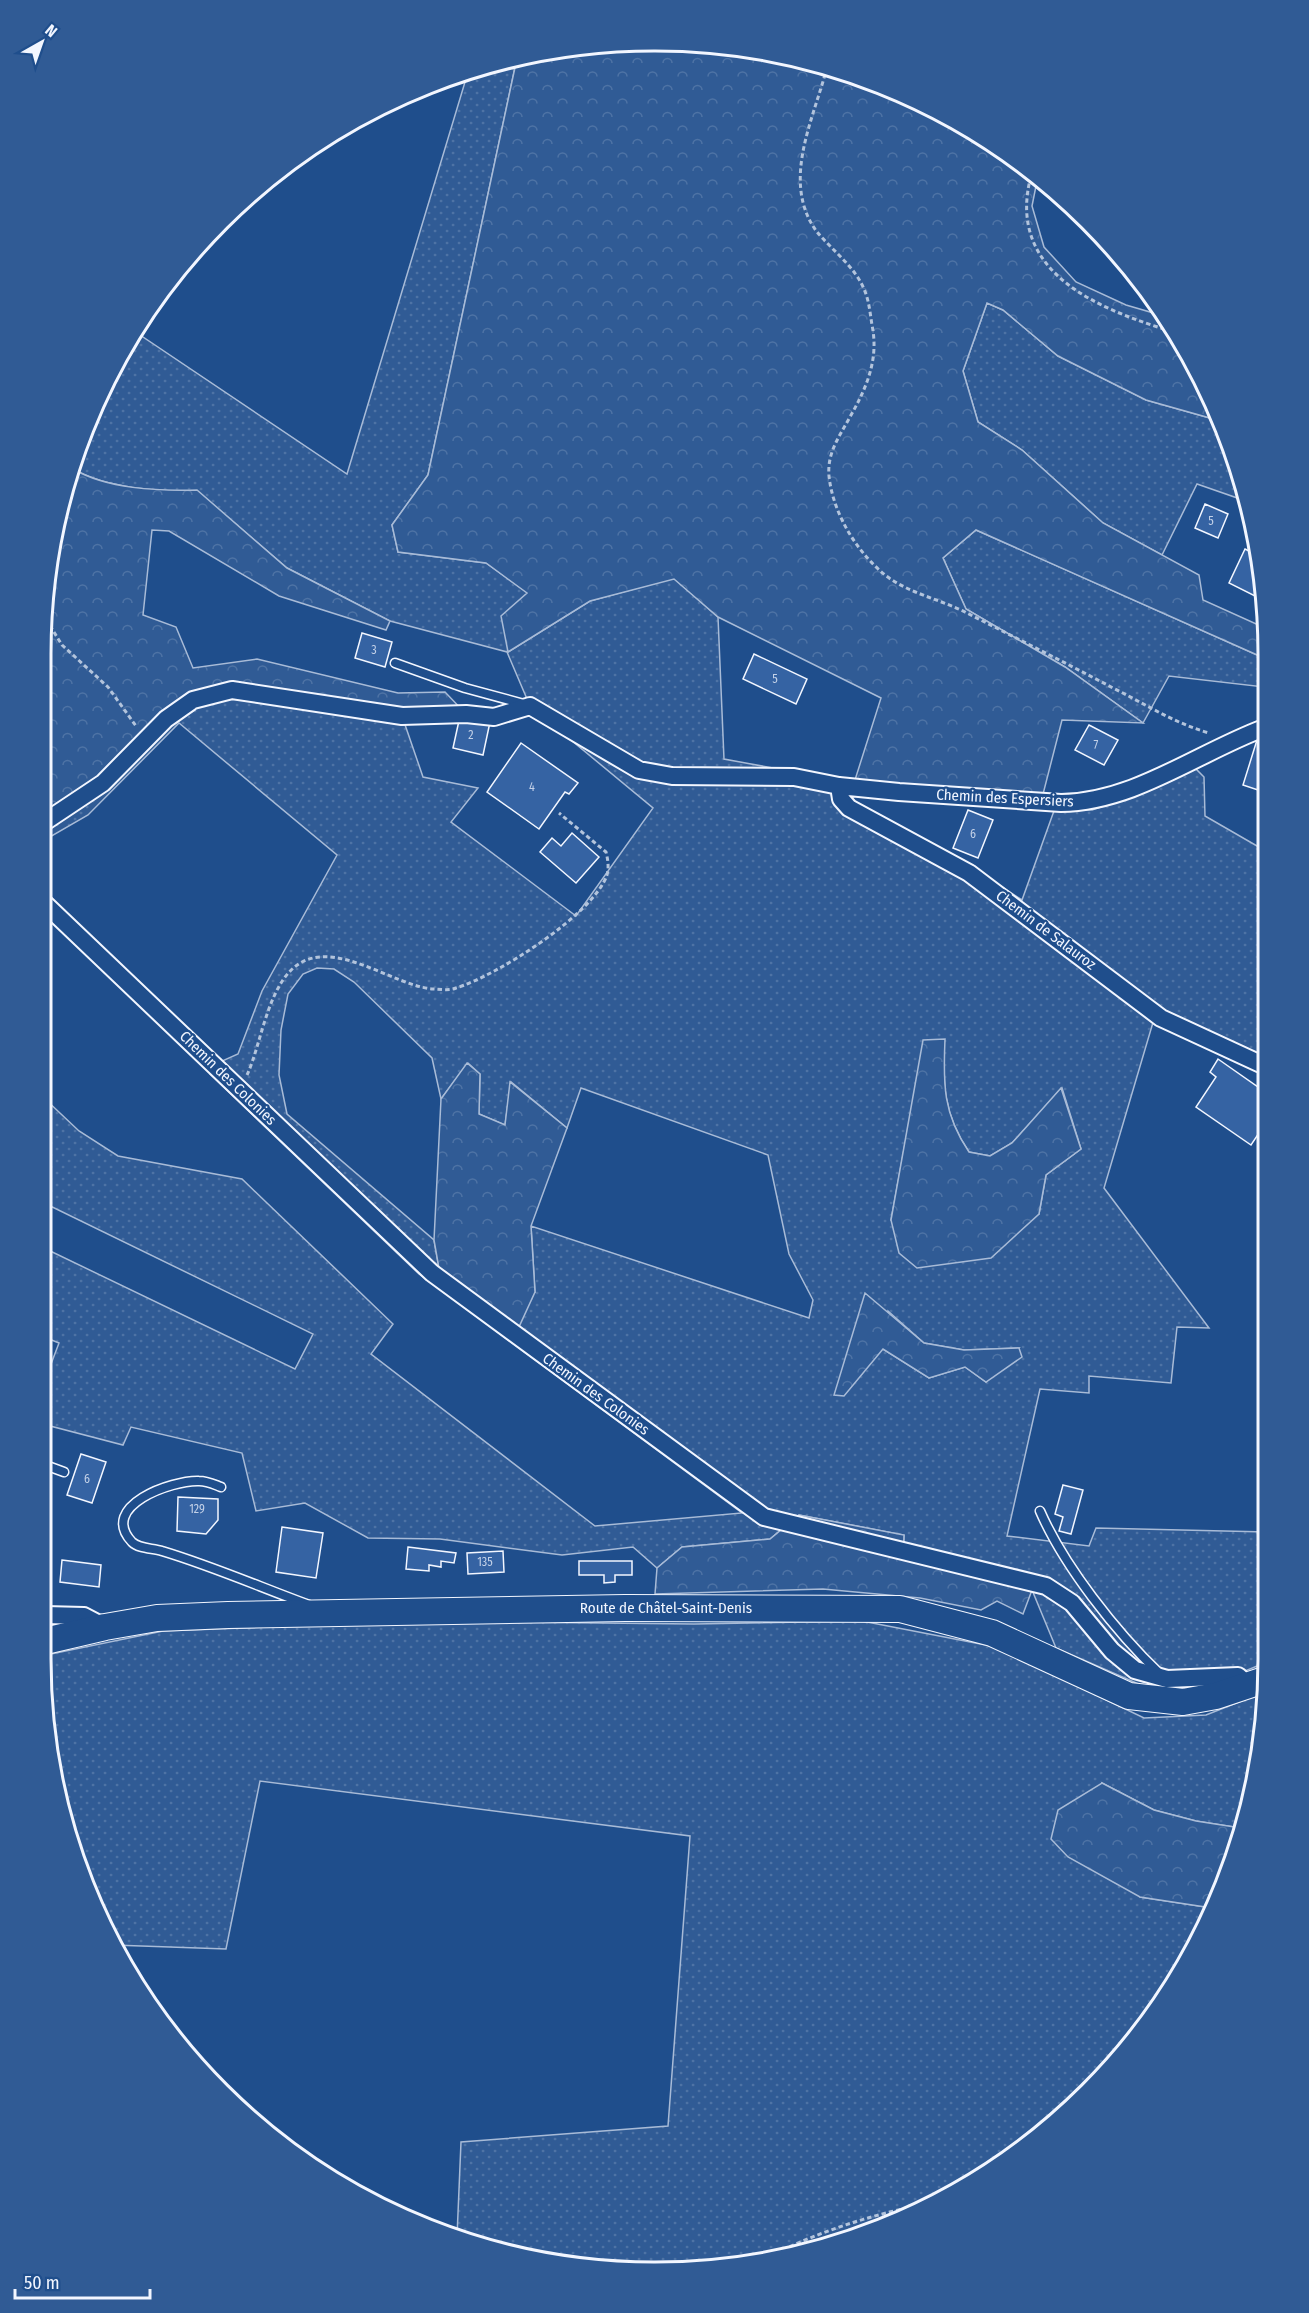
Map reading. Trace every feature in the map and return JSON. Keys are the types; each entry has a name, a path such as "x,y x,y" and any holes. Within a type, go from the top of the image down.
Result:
{"main road":[{"name":"Route de Châtel-Saint-Denis","path":"51,1640 157,1618 329,1612 615,1608 900,1609 992,1633 1129,1696 1183,1702 1257,1682"}],"street":[{"path":"51,818 103,783 166,719 193,700 232,690 402,716 466,714 494,717 530,706"},
{"name":"Chemin des Espersiers","path":"530,706 639,770 672,776 794,777 840,786 899,792 1083,802 1113,796 1258,731"},
{"name":"Chemin de Salauroz","path":"840,786 841,799 849,808 969,873 1161,1018 1258,1063"},
{"name":"Chemin des Colonies","path":"51,910 432,1273 764,1517 1046,1586 1072,1603 1112,1651 1135,1670 1164,1678 1238,1676 1257,1682"},
{"path":"51,1615 84,1616 105,1627"}],"lane":[{"path":"395,663 465,688 530,706"},
{"path":"51,1467 64,1472"},
{"path":"220,1487 196,1480 148,1493 126,1513 122,1522 124,1533 135,1545 161,1550 329,1612"},
{"path":"1040,1511 1051,1536 1077,1574 1139,1653 1164,1678"}],"path":[{"path":"824,76 801,152 801,189 808,215 817,231 839,254 864,288 876,342 872,371 830,452 829,476 834,496 851,537 870,561 887,577 909,590 952,606 1162,715 1218,736 1228,744"},
{"path":"1030,183 1027,207 1029,230 1035,249 1046,264 1078,292 1097,304 1161,327"},
{"path":"52,628 62,645 108,687 145,739"},
{"path":"240,1090 251,1066 268,1012 285,976 302,962 324,957 359,964 430,988 454,989 548,938 577,913 597,891 606,876 609,862 606,852 558,813"},
{"path":"801,2243 843,2225 903,2208"}],"green space":[{"path":"654,51 694,52 772,63 848,83 885,97 921,113 990,153 1036,187 1032,206 1044,247 1076,282 1126,305 1151,312 1177,353 1209,418 1146,400 1058,356 1003,310 987,303 963,371 978,422 1022,450 1103,523 1199,575 1203,600 1257,624 1258,655 976,530 943,558 966,609 1065,667 1143,723 1062,720 1041,802 854,783 881,698 718,617 674,579 590,601 508,652 501,616 527,593 486,563 398,552 392,525 428,475 515,68 576,56"},
{"path":"515,68 428,475 392,525 398,552 486,563 528,593 508,652 590,601 674,578 718,617 724,759 854,783 847,798 979,872 1022,900 1055,808 1092,810 1136,795 1195,768 1204,777 1205,816 1258,847 1258,1058 1154,1019 1104,1188 1209,1328 1177,1327 1171,1383 1089,1376 1089,1393 1040,1389 1007,1536 1089,1546 1096,1528 1258,1532 1258,1666 1199,1690 1143,1686 1056,1648 1032,1590 903,1560 904,1535 799,1515 770,1539 682,1547 657,1568 633,1547 562,1555 440,1539 368,1538 305,1503 256,1511 242,1453 131,1427 123,1445 51,1426 51,1364 59,1343 51,1340 51,1251 295,1369 313,1334 51,1206 51,1105 79,1131 118,1156 242,1179 393,1324 371,1354 595,1526 742,1513 419,1274 210,1074 222,1061 238,1054 262,991 337,855 179,723 88,815 51,836 51,816 166,719 232,690 402,716 423,777 478,788 451,822 576,916 653,808 530,706 507,652 390,621 287,568 197,491 117,485 80,472 113,388 142,336 347,474 465,82","holes":["317,968 334,969 354,982 432,1058 441,1099 468,1063 480,1074 479,1114 505,1125 511,1082 567,1128 581,1088 768,1155 789,1254 813,1300 809,1318 531,1226 535,1292 440,1274 434,1240 287,1114 279,1075 281,1030 288,994 303,974","944,1040 944,1071 949,1111 960,1138 969,1152 990,1156 1012,1143 1062,1088 1081,1149 1046,1175 1039,1214 891,1220 924,1041","888,1311 924,1343 964,1350 1019,1348 986,1382 965,1367 929,1378 883,1349"]},
{"path":"987,303 1003,310 1058,356 1146,400 1209,418 1237,498 1197,484 1162,555 1103,523 1022,450 978,422 963,371"},
{"path":"80,472 117,485 165,490 197,490 287,568 390,621 386,630 279,596 169,531 152,530 143,615 176,627 193,668 257,659 398,693 445,692 466,714 402,716 232,690 193,700 58,814 51,805 52,615 63,537"},
{"path":"976,530 1258,655 1258,686 1169,676 1143,723 1065,667 966,609 943,558"},
{"path":"945,1039 946,1098 954,1125 969,1152 990,1156 1012,1143 1061,1088 1081,1149 1046,1175 1039,1214 991,1258 917,1268 899,1253 891,1220 923,1040"},
{"path":"467,1063 480,1074 479,1114 505,1125 510,1082 567,1128 531,1226 535,1292 518,1329 440,1274 434,1240 441,1099"},
{"path":"865,1293 924,1343 964,1350 1019,1348 1022,1357 986,1382 965,1367 929,1378 883,1349 844,1396 834,1395"},
{"path":"799,1515 904,1535 903,1560 1032,1590 1023,1614 997,1601 981,1610 920,1598 823,1589 655,1594 657,1568 682,1547 770,1539"},
{"path":"424,1621 694,1624 862,1621 996,1647 1144,1718 1206,1715 1257,1695 1257,1698 1246,1776 1233,1827 1196,1821 1154,1810 1102,1783 1140,1897 1204,1907 1177,1960 1133,2026 1081,2085 1052,2112 990,2160 956,2181 921,2200 848,2230 811,2241 733,2257 694,2261 615,2261 537,2250 457,2229 461,2142 668,2126 690,1836 260,1781 226,1949 124,1945 97,1889 72,1815 56,1737 51,1654 163,1631"},
{"path":"1102,1783 1154,1810 1196,1821 1233,1827 1204,1907 1140,1897 1068,1857 1051,1839 1058,1810"}],"building":[{"path":"1205,504 1228,514 1218,538 1195,528"},
{"path":"1245,549 1248,551 1255,596 1229,583"},
{"path":"362,633 392,642 385,667 355,658"},
{"path":"754,654 807,679 796,704 743,679"},
{"path":"460,716 490,722 483,755 453,748"},
{"path":"1089,725 1118,740 1104,765 1075,750"},
{"path":"1257,740 1258,740 1258,790 1243,785"},
{"path":"521,743 578,783 569,794 565,792 539,829 487,792"},
{"path":"968,810 993,820 978,858 953,848"},
{"path":"572,833 599,857 576,883 540,852 552,838 561,846"},
{"path":"1218,1059 1258,1087 1258,1134 1251,1145 1196,1107 1216,1077 1210,1072"},
{"path":"81,1454 106,1462 92,1503 67,1495"},
{"path":"1063,1485 1083,1490 1071,1534 1059,1531 1063,1517 1055,1514"},
{"path":"178,1497 218,1499 218,1520 206,1534 177,1531"},
{"path":"282,1527 323,1533 316,1578 276,1572"},
{"path":"408,1547 456,1553 454,1563 441,1561 441,1567 429,1565 429,1571 406,1569"},
{"path":"503,1551 504,1572 468,1574 467,1553"},
{"path":"62,1560 101,1565 99,1587 60,1582"},
{"path":"579,1561 632,1561 632,1575 615,1575 615,1582 604,1583 604,1575 579,1575"}]}
